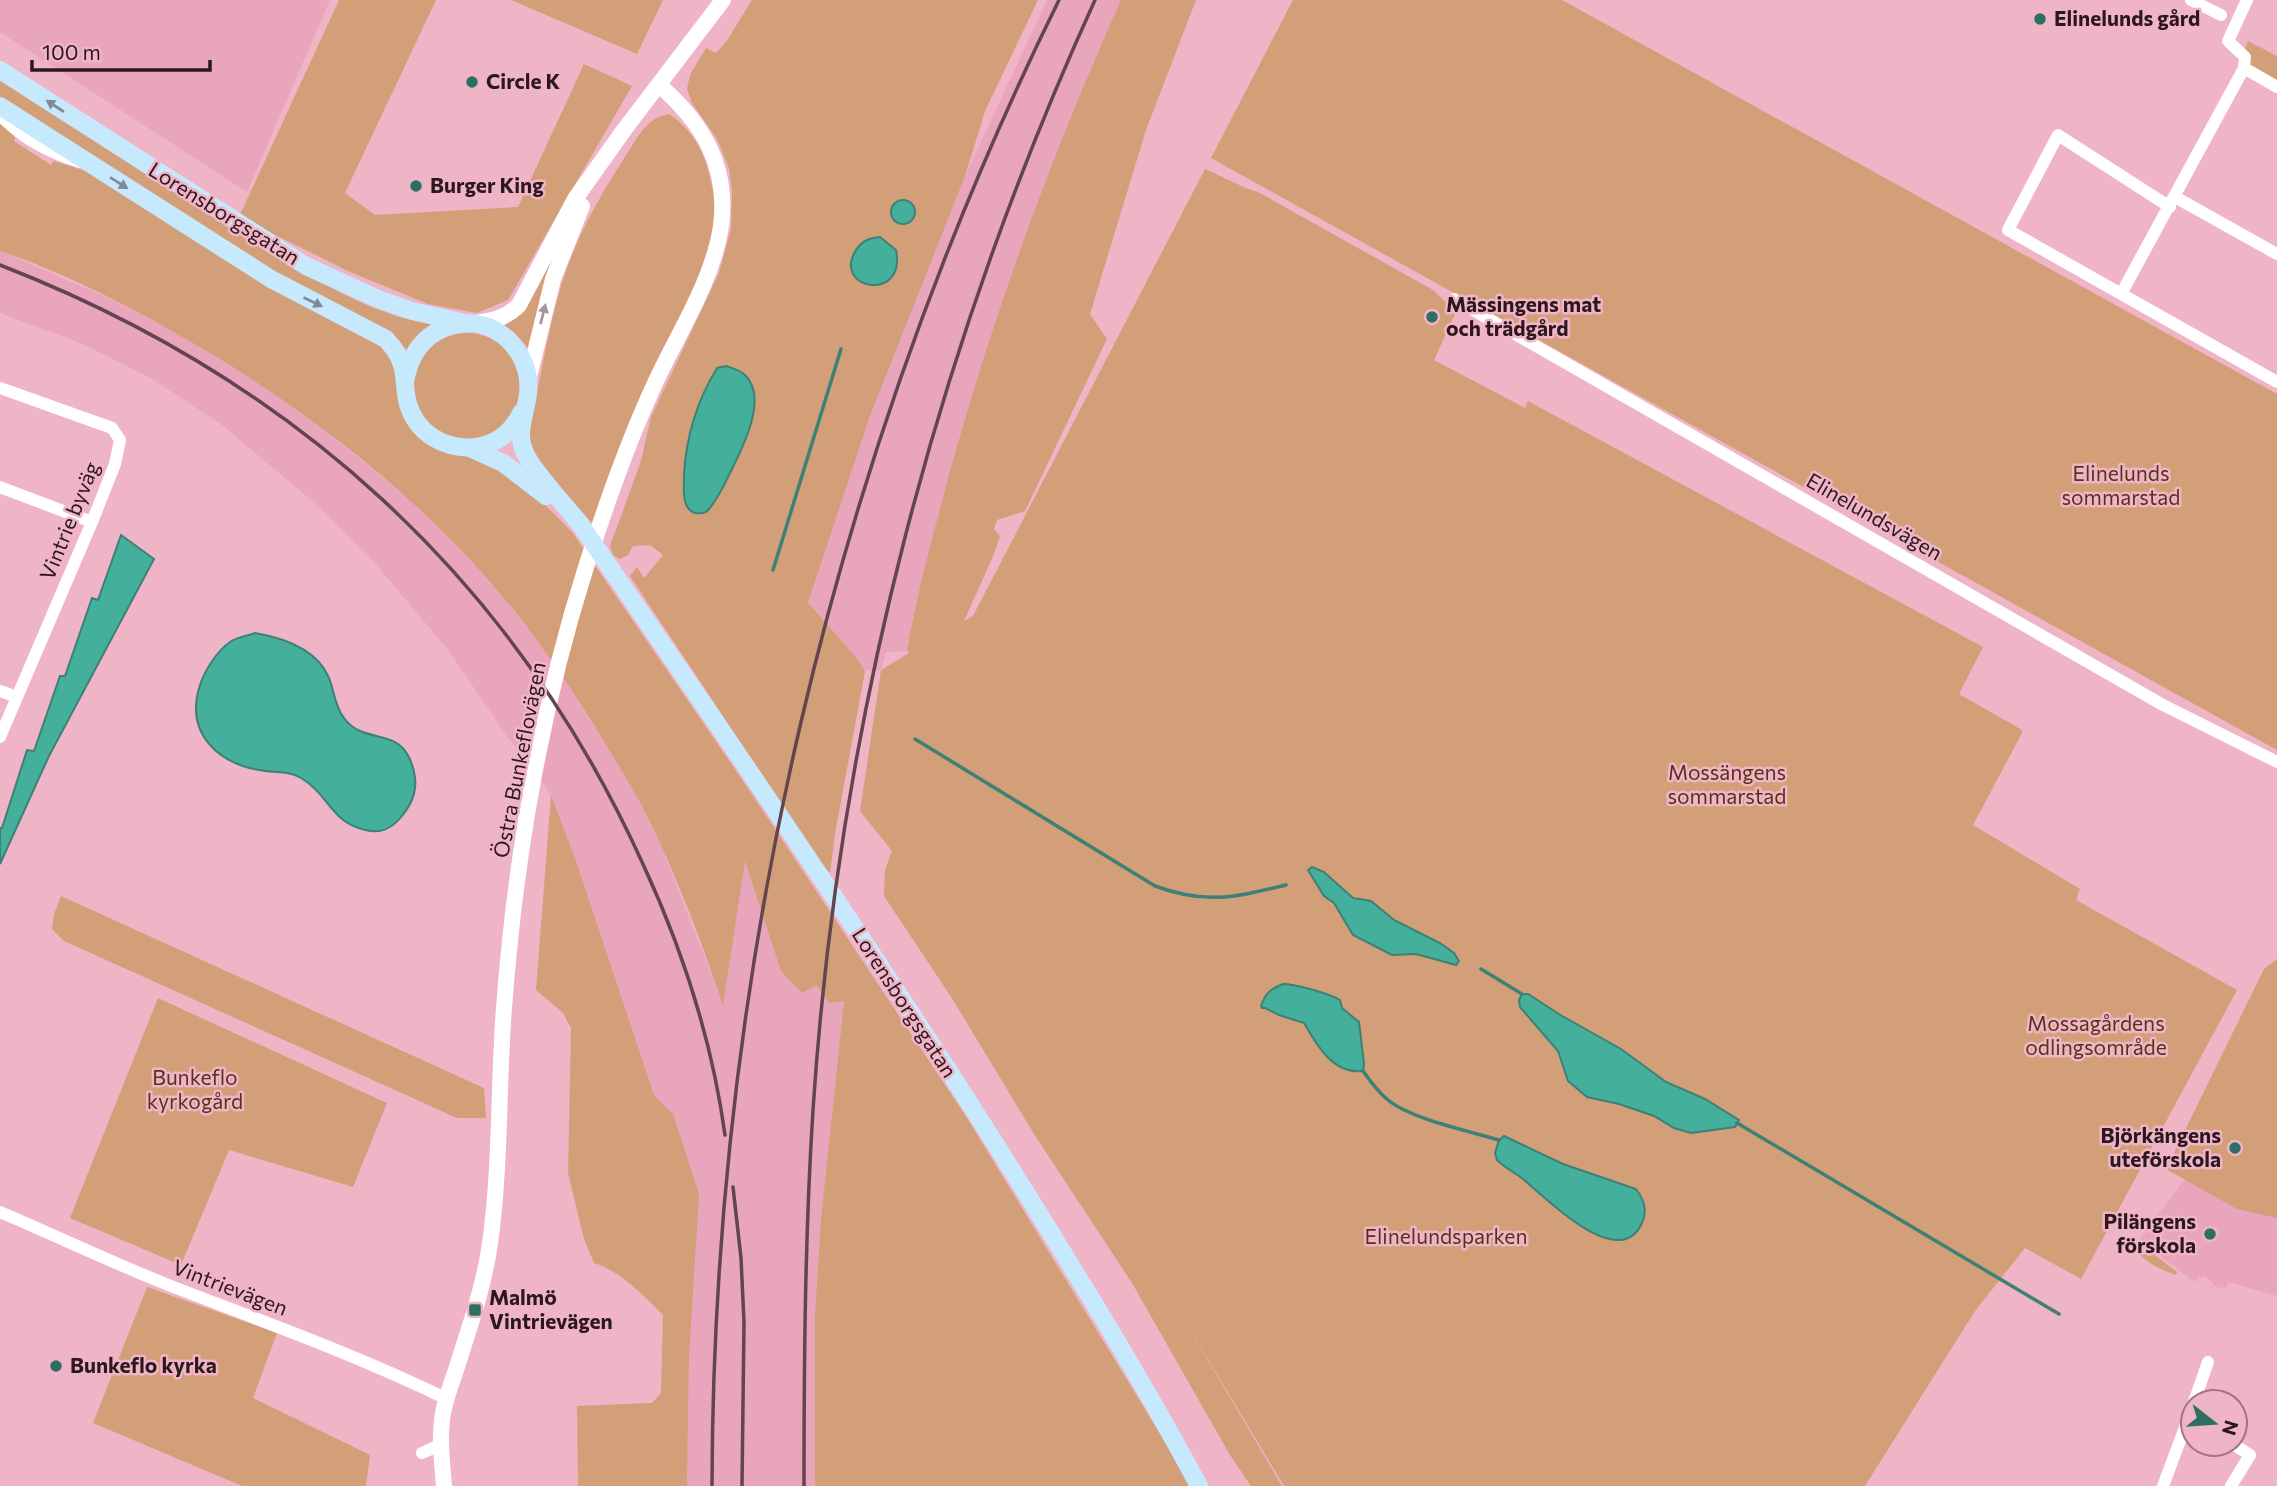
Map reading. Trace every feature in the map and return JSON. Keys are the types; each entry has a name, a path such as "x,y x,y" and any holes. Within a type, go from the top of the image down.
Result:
{"main road":[{"name":"Lorensborgsgatan","path":"0,70 306,266 378,299 412,311 491,327 514,346 526,368 528,381 520,437 524,453 531,465 580,524 815,867 1051,1232 1202,1486"},
{"name":"Lorensborgsgatan","path":"0,106 271,279 386,339 401,362 409,406 420,427 441,442 466,447 503,463 536,486 605,560"},
{"path":"405,382 408,367 422,342 434,332 468,323"},
{"name":"Lorensborgsgatan","path":"466,447 488,444 508,434 525,406"}],"street":[{"path":"468,323 498,319 510,314 519,305 575,199 723,0"},
{"path":"2191,0 2221,15"},
{"path":"2121,294 2244,68 2245,57 2228,41 2247,0"},
{"path":"2244,68 2277,88"},
{"name":"Östra Bunkeflovägen","path":"444,1486 443,1412 475,1310 490,1240 504,1005 515,905 533,784 550,701 572,611 620,469 654,386 701,289 720,229 723,205 720,177 710,147 695,121 678,101 659,85"},
{"path":"0,115 15,130 56,155 90,165"},
{"path":"528,381 552,279 565,243 599,172 624,130"},
{"path":"2277,254 2173,202 2058,135 2008,230 2277,382"},
{"name":"Elinelundsvägen","path":"1454,299 2163,705 2277,762"},
{"name":"Vintrie byväg","path":"0,388 112,428 120,440 115,464 92,522 0,737"},
{"path":"0,487 92,522"},
{"path":"0,691 17,697"},
{"name":"Vintrievägen","path":"0,1212 174,1287 388,1372 447,1399"},
{"path":"2200,1388 2208,1362"},
{"path":"422,1453 442,1444"},
{"path":"2163,1486 2179,1445"},
{"path":"2231,1486 2248,1458"}],"shaded area":[{"path":"0,0 330,0 247,192 0,32"},
{"path":"1047,0 1121,0 1093,63 1010,279 963,425 915,606 907,651 886,652 881,670 865,671 856,657 808,604 870,416 914,304 965,176"},
{"path":"898,200 908,200 915,207 915,217 908,224 898,224 891,217 891,207"},
{"path":"880,237 896,250 896,267 891,278 882,284 861,282 853,274 851,264 856,250 869,239"},
{"path":"0,251 111,299 182,336 264,386 322,428 409,499 455,543 548,654 626,777 660,843 723,1004 745,860 781,971 817,985 844,1001 821,1219 815,1313 815,1486 687,1486 689,1357 673,1114 654,1095 575,858 551,795 508,738 449,651 369,556 310,499 222,425 154,380 83,344 0,313"},
{"path":"726,366 743,373 752,385 754,409 747,437 720,493 706,512 695,513 687,507 684,491 690,433 710,380 717,368"},
{"path":"121,535 154,559 49,756 0,864 0,828 27,750 34,751 60,676 65,676 92,598 98,600"},
{"path":"255,633 277,638 308,652 324,668 344,718 363,732 393,741 402,747 414,772 414,795 406,811 392,826 375,831 357,827 338,816 319,793 301,778 288,773 248,768 220,754 209,744 201,732 197,718 196,703 202,679 225,646"},
{"path":"1312,867 1324,872 1353,898 1371,901 1394,920 1440,943 1454,953 1459,961 1456,965 1416,954 1392,955 1353,935 1334,903 1324,896 1308,870"},
{"path":"1283,984 1313,990 1340,1000 1342,1008 1359,1022 1363,1071 1352,1071 1334,1063 1320,1048 1304,1023 1262,1008 1267,994"},
{"path":"1522,994 1528,994 1621,1049 1666,1082 1705,1099 1739,1120 1735,1127 1691,1133 1674,1128 1654,1116 1587,1097 1568,1081 1558,1051 1520,1007"},
{"name":"Pilängens förskola","path":"2277,1134 2277,1296 2228,1282 2226,1289 2213,1286 2204,1276 2199,1276 2195,1282 2139,1240 2198,1162"},
{"path":"1504,1136 1563,1164 1636,1189 1644,1205 1642,1223 1631,1236 1617,1240 1600,1236 1582,1226 1497,1160 1495,1153 1499,1140"}],"green space":[{"path":"339,0 436,0 345,193 375,215 518,207 584,64 632,86 508,300 477,313 428,304 350,272 239,217"},
{"path":"511,0 663,0 637,54"},
{"path":"752,0 1038,0 985,111 965,176 870,416 808,603 865,671 830,873 820,862 630,576 637,567 644,578 663,555 650,545 633,546 628,555 620,559 613,555 610,546 641,461 651,417 719,273 731,229 732,191 729,168 717,139 692,103 687,89 690,75 706,48 716,53","holes":["726,366 745,374 750,381 753,413 748,435 722,489 685,502 685,467 690,432 708,384 717,368"]},
{"path":"1121,0 1196,0 1146,130 1090,314 1107,339 1025,511 997,520 994,529 1000,536 964,621 973,616 1205,169 1258,192 1433,290 1456,312 1434,360 1525,408 1528,401 1983,647 1959,694 2022,730 2022,733 1973,825 2080,889 2076,900 2237,990 2081,1279 2025,1248 1975,1311 1865,1486 1284,1486 1179,1311 1282,1486 1251,1486 1230,1455 1132,1283 1034,1134 953,1000 884,896 885,870 892,851 860,811 881,670 909,653 907,651 924,570 981,365 1046,180"},
{"name":"Elinelunds sommarstad","path":"1293,0 1562,0 2277,394 2277,750 1211,158"},
{"path":"2248,41 2277,56 2277,86 2240,63"},
{"path":"0,80 341,293 399,317 433,324 412,342 407,351 399,340 387,331 297,286 0,98"},
{"path":"669,114 690,133 707,165 715,206 712,236 700,275 645,388 592,523 554,481 537,456 529,434 531,420 556,302 588,219 638,136 654,119"},
{"path":"0,123 15,137 14,141 51,165 54,161 89,172 317,313 380,346 390,356 440,449 479,460 503,472 528,488 572,532 741,778 965,1115 1192,1486 815,1486 815,1313 821,1219 844,1001 829,1003 817,985 802,993 781,971 745,861 723,1006 686,903 643,809 585,711 513,610 471,561 404,495 293,407 215,356 137,312 55,272 0,251"},
{"path":"557,247 546,276 529,349 514,332 504,326 523,310 530,300"},
{"path":"467,333 487,337 504,349 516,366 520,386 516,406 504,423 487,435 467,439 447,435 430,423 418,406 414,386 418,366 430,349 447,337"},
{"path":"551,795 575,858 654,1095 673,1114 699,1194 689,1357 687,1486 578,1486 577,1406 652,1403 661,1393 663,1315 623,1278 594,1263 584,1239 568,1173 571,1028 563,1013 536,990"},
{"path":"61,896 484,1088 486,1118 457,1118 64,941 52,929"},
{"path":"2277,959 2277,1218 2237,1209 2166,1169 2264,969"},
{"name":"Bunkeflo kyrkogård","path":"158,998 387,1103 353,1187 229,1150 181,1265 70,1218"},
{"path":"2131,1237 2177,1272 2176,1275 2142,1256"},
{"path":"147,1287 277,1333 253,1398 370,1455 366,1486 242,1486 93,1423"}],"waterway":[{"path":"773,570 841,349"},
{"path":"915,739 1155,886 1190,896 1221,897 1286,885"},
{"path":"1481,969 1522,994"},
{"path":"1363,1071 1381,1094 1398,1107 1425,1119 1499,1140"},
{"path":"1737,1123 2059,1314"}],"railway":[{"path":"712,1486 718,1294 735,1102 762,912 801,723 850,537 909,354 979,175 1059,0"},
{"path":"804,1486 808,1204 813,1110 826,967 845,824 871,682 904,542 942,404 987,267 1038,132 1095,0"},
{"path":"0,265 106,311 205,366 297,428 381,499 458,577 528,664 589,759 642,862 694,995 712,1064 725,1135"},
{"path":"733,1187 741,1258 744,1322 742,1486"}],"place":[{"name":"Elinelunds gård","path":"2040,19"},
{"name":"Circle K","path":"472,82"},
{"name":"Burger King","path":"416,186"},
{"name":"Mässingens mat och trädgård","path":"1432,317"},
{"name":"Björkängens uteförskola","path":"2235,1148"},
{"name":"Pilängens förskola","path":"2210,1234"},
{"name":"Malmö Vintrievägen","path":"475,1310"},
{"name":"Bunkeflo kyrka","path":"56,1366"}],"park label":[{"name":"Mossängens sommarstad","path":"1727,785"},
{"name":"Mossagårdens odlingsområde","path":"2096,1036"},
{"name":"Elinelundsparken","path":"1446,1237"}]}
